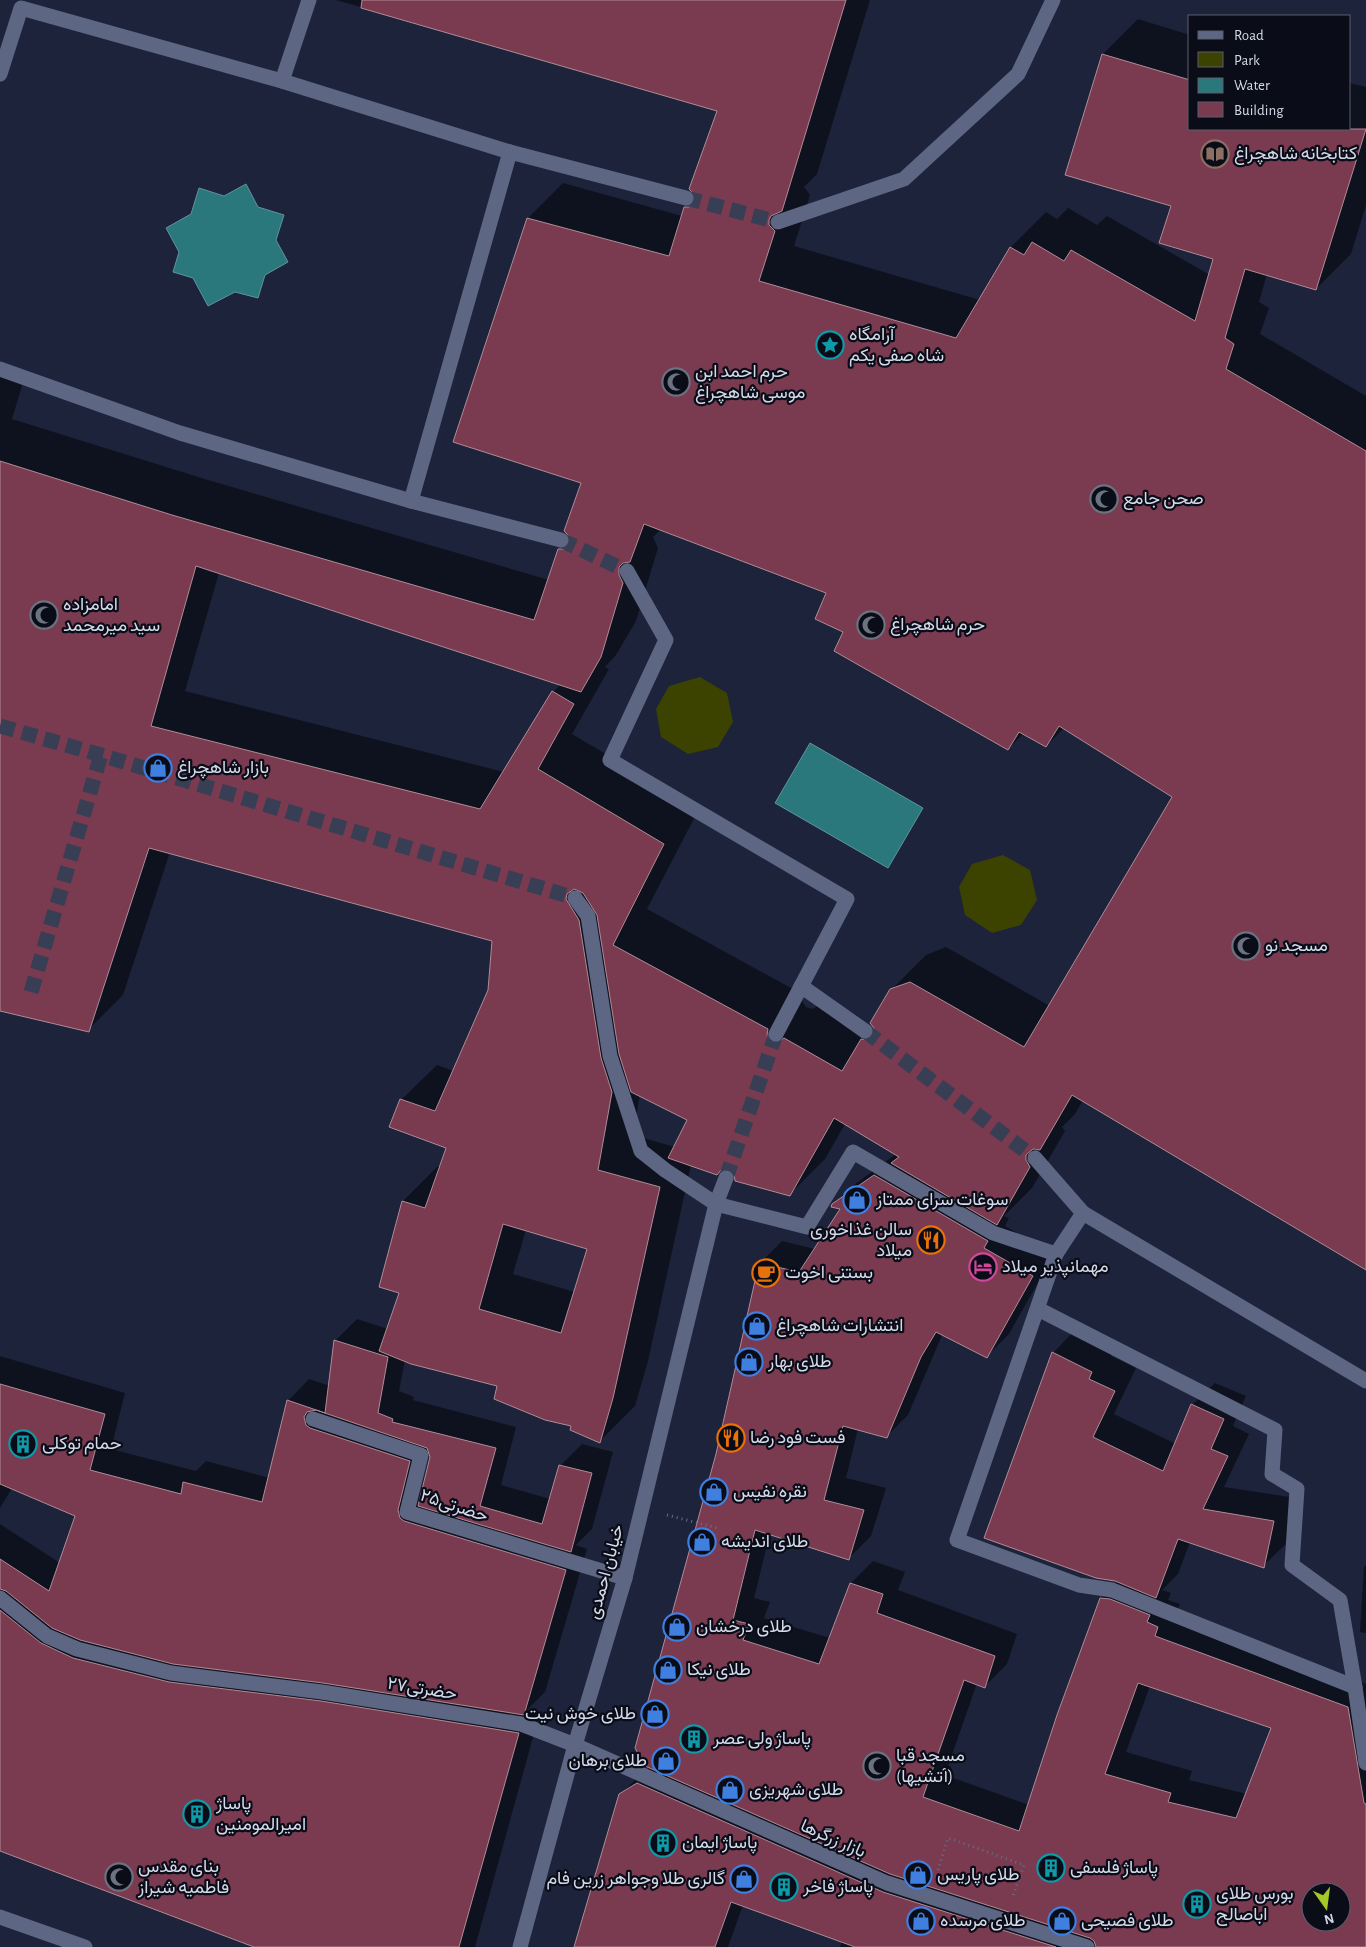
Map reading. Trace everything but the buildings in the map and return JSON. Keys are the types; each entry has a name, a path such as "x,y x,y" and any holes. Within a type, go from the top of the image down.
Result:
{"street":[{"path":"282,81 309,0"},
{"path":"778,222 904,179 1018,74 1053,0"},
{"path":"0,74 15,4 282,81 510,152 686,198"},
{"path":"411,501 510,152"},
{"path":"0,369 180,433 411,501 561,540"},
{"path":"627,571 666,640 610,760 847,899 776,1034"},
{"path":"575,898 588,916 610,1056 641,1151 665,1170 716,1204 807,1227 854,1152 993,1232 1056,1254"},
{"path":"801,986 865,1031"},
{"path":"1035,1158 1083,1213 1366,1380"},
{"name":"خیابان احمدی","path":"520,1947 575,1745 625,1578 716,1204 726,1178"},
{"path":"1083,1213 1056,1254 957,1540 1079,1585 1112,1590 1359,1696"},
{"path":"1038,1310 1274,1430 1272,1474 1296,1489 1292,1565 1340,1600 1359,1696 1366,1763"},
{"name":"حضرتی۲۵","path":"313,1419 421,1455 406,1512 625,1578"},
{"name":"حضرتی۲۷","path":"0,1598 47,1636 77,1649 171,1673 260,1684 521,1724 575,1745"},
{"name":"بازار زرگرها","path":"575,1745 887,1883 1085,1947"},
{"path":"0,1917 85,1947"}],"path":[{"path":"642,1508 717,1528"},
{"path":"929,1898 948,1838 1024,1865 1004,1922"}],"green space":[{"path":"700,677 727,693 733,722 718,747 688,754 661,737 656,709 669,686"},
{"path":"1003,855 1030,870 1037,900 1021,925 992,933 965,915 959,887 972,864"}],"water":[{"path":"246,184 258,207 284,215 276,240 288,262 265,275 258,298 235,292 208,306 193,278 173,272 179,252 166,228 191,214 199,188 224,196"},
{"path":"810,743 923,808 888,868 775,803"}],"tunnel":[{"path":"686,198 778,222"},
{"path":"561,540 627,571"},
{"path":"0,726 575,898"},
{"path":"31,992 101,755"},
{"path":"865,1031 1035,1158"},
{"path":"726,1178 776,1034"}],"place":[{"name":"کتابخانه شاهچراغ","path":"1215,154"},
{"name":"آرامگاه شاه صفی یکم","path":"830,345"},
{"name":"حرم احمد ابن موسی شاهچراغ","path":"676,382"},
{"name":"صحن جامع","path":"1104,499"},
{"name":"امامزاده سید میرمحمد","path":"44,615"},
{"name":"حرم شاهچراغ","path":"871,625"},
{"name":"بازار شاهچراغ","path":"158,768"},
{"name":"مسجد نو","path":"1246,946"},
{"name":"سوغات سرای ممتاز","path":"857,1200"},
{"name":"سالن غذاخوری میلاد","path":"931,1240"},
{"name":"مهمانپذیر میلاد","path":"983,1267"},
{"name":"بستنی اخوت","path":"766,1273"},
{"name":"انتشارات شاهچراغ","path":"757,1326"},
{"name":"طلای بهار","path":"749,1362"},
{"name":"فست فود رضا","path":"731,1438"},
{"name":"حمام توکلی","path":"23,1444"},
{"name":"نقره نفیس","path":"714,1492"},
{"name":"طلای اندیشه","path":"702,1542"},
{"name":"طلای درخشان","path":"677,1627"},
{"name":"طلای نیکا","path":"668,1670"},
{"name":"طلای خوش نیت","path":"655,1714"},
{"name":"پاساژ ولی عصر","path":"694,1739"},
{"name":"طلای برهان","path":"666,1761"},
{"name":"مسجد قبا (آتشیها)","path":"877,1766"},
{"name":"طلای شهریزی","path":"730,1790"},
{"name":"پاساژ امیرالمومنین","path":"197,1814"},
{"name":"پاساژ ایمان","path":"663,1843"},
{"name":"پاساژ فلسفی","path":"1051,1868"},
{"name":"طلای پاریس","path":"918,1875"},
{"name":"بنای مقدس فاطمیه شیراز","path":"119,1877"},
{"name":"گالری طلا وجواهر زرین فام","path":"744,1879"},
{"name":"پاساژ فاخر","path":"784,1887"},
{"name":"بورس طلای اباصالح","path":"1197,1904"},
{"name":"طلای مرسده","path":"921,1921"},
{"name":"طلای فصیحی","path":"1062,1921"}]}
